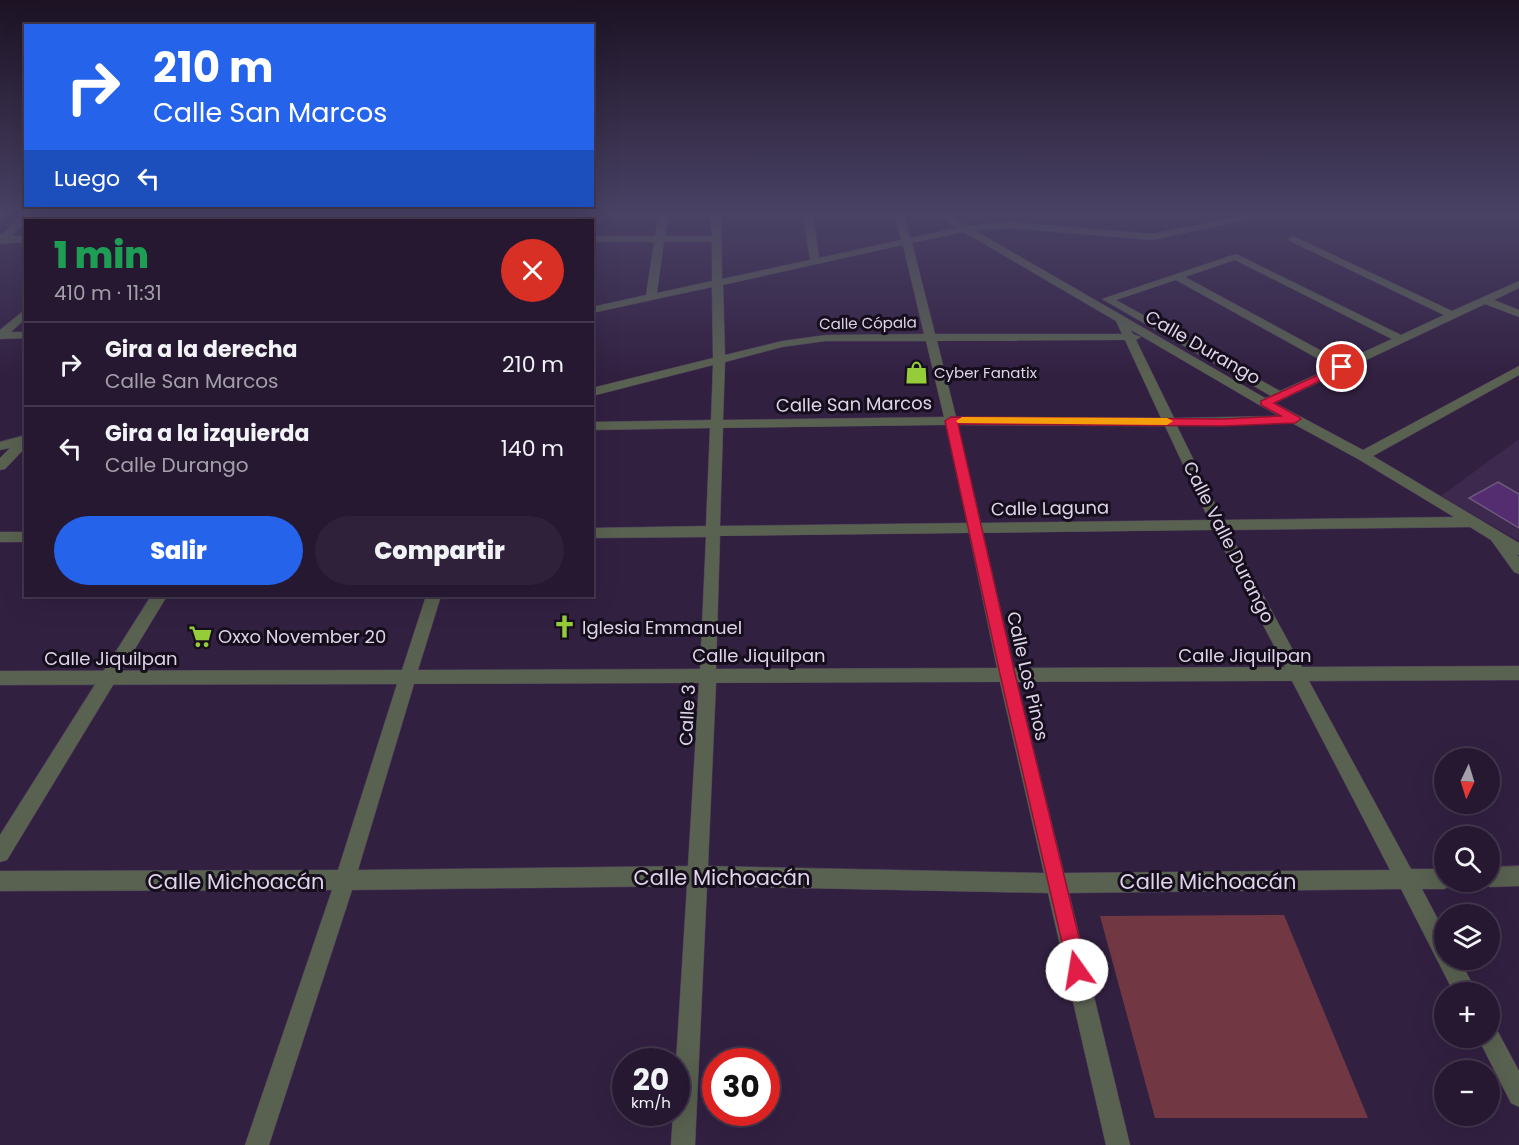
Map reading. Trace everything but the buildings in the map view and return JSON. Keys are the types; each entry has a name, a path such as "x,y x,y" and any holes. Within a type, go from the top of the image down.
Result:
{"street":[{"path":"651,298 655,268"},
{"name":"Calle 3","path":"683,1145 708,675 719,360 717,268"},
{"path":"594,310 786,268"},
{"name":"Calle Los Pinos","path":"913,268 951,421 1007,674 1118,1145"},
{"name":"Calle Durango","path":"1031,268 1265,403 1364,456 1519,550"},
{"path":"1200,268 1107,299 1280,396"},
{"path":"1259,268 1400,339"},
{"path":"1355,268 1452,315"},
{"path":"1176,276 1342,367"},
{"path":"1265,403 1519,284"},
{"path":"1485,300 1519,314"},
{"path":"0,336 24,314"},
{"name":"Calle Valle Durango","path":"1121,321 1218,525 1434,931"},
{"path":"0,336 24,335"},
{"name":"Calle Cópala","path":"594,391 809,339 931,336 1150,337"},
{"path":"1364,456 1519,370"},
{"name":"Calle San Marcos","path":"594,426 1295,419"},
{"path":"0,446 24,440"},
{"path":"0,466 24,441"},
{"name":"Calle Laguna","path":"594,533 1472,522"},
{"path":"1492,534 1519,568"},
{"path":"0,537 24,537"},
{"path":"0,853 158,597"},
{"path":"257,1145 345,880 407,675 434,597"},
{"name":"Calle Jiquilpan","path":"0,678 1519,673"},
{"name":"Calle Michoacán","path":"0,881 699,876 1057,883 1434,879"},
{"path":"1500,877 1519,876"},
{"path":"1495,1048 1519,1095"}],"shaded area":[{"path":"1519,439 1519,541 1441,496"},
{"path":"1284,915 1368,1118 1155,1118 1100,916"}],"slow traffic":[{"path":"962,421 1167,421"}],"place":[{"name":"Cyber Fanatix","path":"916,372"},
{"name":"Iglesia Emmanuel","path":"564,627"},
{"name":"Oxxo November 20","path":"200,636"}],"route":[{"path":"1077,970 1007,674 951,421 1224,422 1295,419 1265,403 1342,367"}]}
